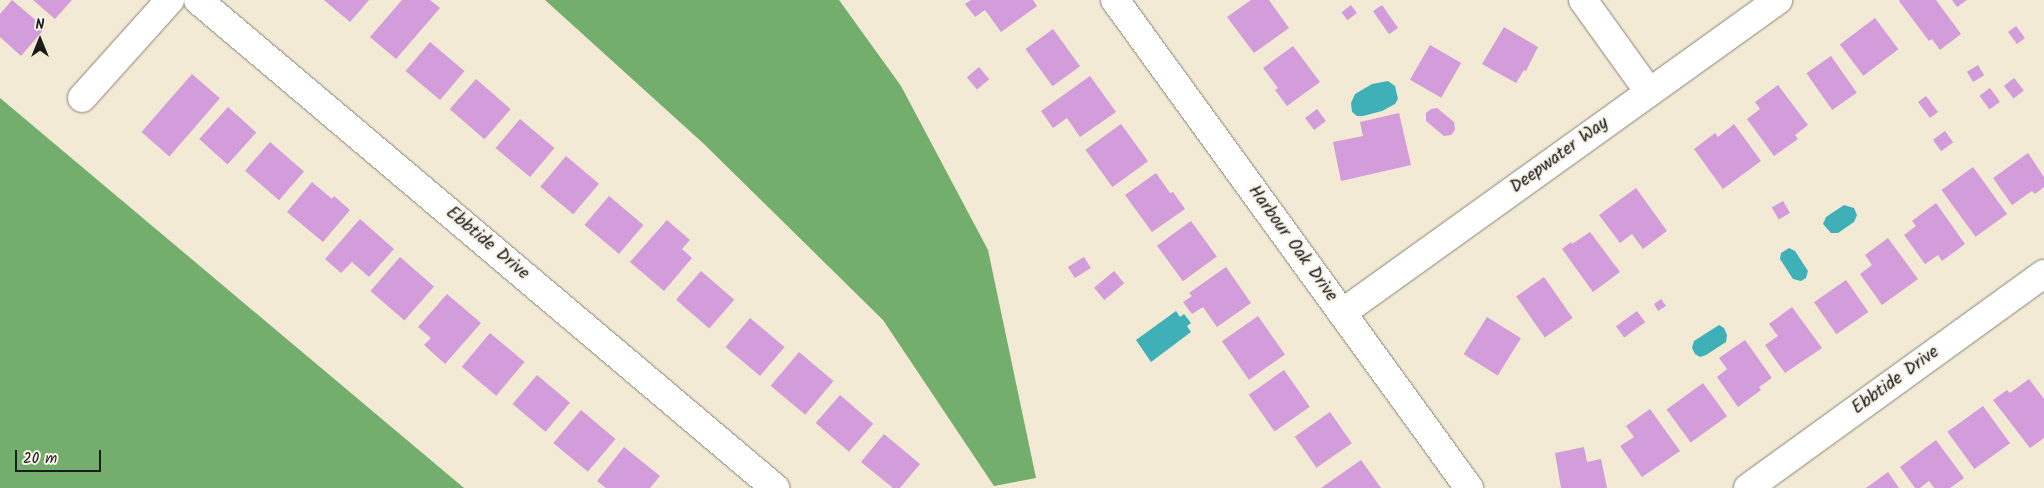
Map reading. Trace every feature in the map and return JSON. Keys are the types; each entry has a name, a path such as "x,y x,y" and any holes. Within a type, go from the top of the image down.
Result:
{"street":[{"path":"82,98 170,0"},
{"name":"Ebbtide Drive","path":"198,0 775,488"},
{"name":"Harbour Oak Drive","path":"1115,0 1469,488"},
{"path":"1584,0 1649,92"},
{"name":"Deepwater Way","path":"1342,313 1778,0"},
{"name":"Ebbtide Drive","path":"1748,488 2044,274"}],"green space":[{"path":"545,0 839,0 901,86 988,250 1036,478 994,486 883,320 704,144"},
{"path":"0,98 464,488 0,488"}],"water":[{"path":"1388,81 1395,86 1398,99 1395,104 1382,111 1363,116 1357,116 1352,112 1351,103 1355,94 1372,84"},
{"path":"1844,205 1854,208 1857,215 1854,222 1838,233 1831,233 1823,224 1826,217"},
{"path":"1789,248 1795,251 1808,271 1806,278 1801,281 1793,279 1780,259 1781,253"},
{"path":"1176,311 1180,317 1184,314 1191,323 1187,326 1191,332 1151,362 1136,340"},
{"path":"1719,325 1724,328 1727,335 1726,342 1706,355 1700,357 1695,354 1692,348 1694,341"}],"building":[{"path":"12,0 45,28 21,56 0,37 0,14"},
{"path":"33,0 72,0 55,19"},
{"path":"324,0 369,0 350,22"},
{"path":"402,0 430,0 440,8 396,59 370,37"},
{"path":"971,0 1033,0 1037,6 1001,32 985,10 975,17 965,4"},
{"path":"1251,0 1269,0 1289,28 1254,53 1227,17"},
{"path":"1900,0 1936,0 1961,34 1940,50 1932,39 1929,41"},
{"path":"1952,0 1967,0 1957,7"},
{"path":"1351,5 1357,13 1347,20 1341,12"},
{"path":"1382,5 1398,28 1389,34 1373,11"},
{"path":"1875,18 1898,49 1863,76 1840,44"},
{"path":"2016,26 2025,38 2017,44 2008,32"},
{"path":"1504,27 1538,47 1526,71 1524,70 1516,83 1482,64"},
{"path":"1053,29 1080,66 1053,86 1025,49"},
{"path":"430,42 464,71 440,100 406,71"},
{"path":"1430,45 1461,63 1441,98 1410,80"},
{"path":"1293,46 1320,82 1287,106 1275,90 1278,88 1263,68"},
{"path":"1831,56 1857,93 1832,110 1806,73"},
{"path":"1978,65 1984,75 1973,82 1967,72"},
{"path":"979,67 989,79 977,90 967,77"},
{"path":"192,74 220,98 169,156 141,132"},
{"path":"1090,76 1116,112 1080,137 1067,118 1053,128 1041,111"},
{"path":"2014,78 2024,91 2014,99 2004,86"},
{"path":"476,79 511,109 484,139 450,109"},
{"path":"1778,85 1808,125 1795,135 1798,139 1774,156 1747,119 1760,109 1755,102"},
{"path":"1990,88 2000,102 1989,109 1979,96"},
{"path":"1926,96 1938,112 1930,118 1918,102"},
{"path":"228,107 256,132 227,164 199,139"},
{"path":"1437,108 1454,122 1455,130 1451,135 1444,136 1426,121 1426,113 1431,109"},
{"path":"1317,109 1326,121 1314,130 1305,118"},
{"path":"1399,113 1411,165 1341,181 1333,142 1363,136 1360,122"},
{"path":"520,119 554,148 530,177 496,148"},
{"path":"1121,124 1148,161 1112,187 1085,150"},
{"path":"1734,124 1761,161 1723,189 1694,149 1715,133 1718,137"},
{"path":"1945,131 1953,142 1941,151 1933,140"},
{"path":"270,142 304,172 279,200 245,171"},
{"path":"2028,153 2044,177 2044,187 2035,194 2032,191 2012,205 1993,178"},
{"path":"566,156 599,184 573,214 540,187"},
{"path":"1973,167 2007,214 1976,237 1941,190"},
{"path":"1156,173 1170,193 1173,192 1185,209 1152,232 1125,195"},
{"path":"312,182 332,199 334,196 350,210 323,242 287,212"},
{"path":"1636,188 1667,231 1643,249 1632,234 1620,243 1599,215"},
{"path":"609,196 643,225 619,254 585,225"},
{"path":"1783,201 1790,213 1779,220 1772,208"},
{"path":"1936,203 1965,244 1942,261 1938,255 1925,264 1904,235 1916,226 1912,221"},
{"path":"360,219 394,249 369,277 352,262 341,273 325,259"},
{"path":"667,220 690,240 682,249 692,258 664,291 630,262"},
{"path":"1191,221 1217,257 1183,281 1157,246"},
{"path":"1590,232 1620,272 1593,292 1562,249"},
{"path":"1888,238 1918,279 1882,305 1860,274 1872,265 1865,255"},
{"path":"400,257 434,287 404,320 370,291"},
{"path":"1084,257 1091,268 1075,278 1068,267"},
{"path":"1226,267 1251,303 1217,327 1203,307 1192,314 1183,302 1192,296 1189,293"},
{"path":"701,271 734,300 709,329 676,300"},
{"path":"1114,271 1124,283 1104,300 1094,288"},
{"path":"1544,277 1573,318 1545,337 1516,297"},
{"path":"1846,280 1868,312 1836,334 1814,302"},
{"path":"447,294 481,323 445,364 424,345 431,338 418,327"},
{"path":"1661,299 1666,306 1658,311 1654,304"},
{"path":"1792,307 1822,348 1785,373 1765,345 1778,336 1769,324"},
{"path":"1637,311 1645,322 1624,338 1616,326"},
{"path":"1258,316 1285,355 1249,380 1222,341"},
{"path":"1487,317 1521,338 1498,376 1464,354"},
{"path":"750,318 784,347 760,376 726,347"},
{"path":"490,333 524,362 496,396 462,367"},
{"path":"1745,340 1772,378 1759,387 1761,390 1738,407 1717,377 1727,369 1719,358"},
{"path":"799,352 833,381 805,415 771,386"},
{"path":"1284,370 1310,407 1275,432 1249,395"},
{"path":"537,375 570,403 546,432 513,404"},
{"path":"2029,379 2044,399 2044,438 2030,448 1993,400 2007,390 2010,393"},
{"path":"1703,383 1727,416 1691,443 1667,409"},
{"path":"840,395 873,424 849,452 816,423"},
{"path":"1983,406 2010,443 1974,469 1947,432"},
{"path":"1650,409 1680,451 1642,477 1620,446 1634,437 1626,426"},
{"path":"581,410 615,439 588,472 553,443"},
{"path":"1330,412 1352,443 1317,468 1295,437"},
{"path":"884,434 920,464 900,488 893,488 861,462"},
{"path":"1936,440 1964,478 1950,488 1934,488 1929,481 1920,488 1915,488 1900,467"},
{"path":"624,447 660,476 650,488 606,488 597,481"},
{"path":"1584,447 1587,462 1601,459 1607,488 1561,488 1555,453"},
{"path":"1361,460 1381,488 1321,488"},
{"path":"1888,472 1899,488 1866,488"}]}
